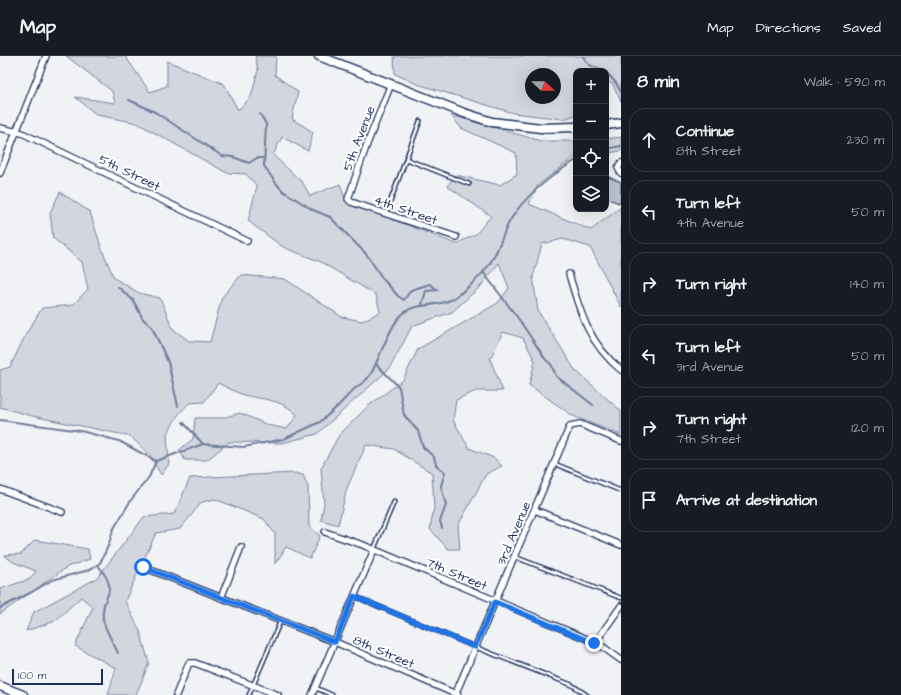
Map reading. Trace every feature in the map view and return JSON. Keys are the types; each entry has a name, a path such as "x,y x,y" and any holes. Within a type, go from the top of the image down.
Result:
{"main road":[{"path":"319,56 464,113 492,122 536,128 573,127"},
{"path":"609,126 621,124"},
{"path":"0,686 22,695"}],"street":[{"path":"0,172 46,56"},
{"name":"5th Avenue","path":"349,200 348,196 391,84"},
{"name":"5th Street","path":"0,128 16,132 71,155 247,242"},
{"path":"621,163 618,168 621,173"},
{"name":"4th Street","path":"349,200 456,238"},
{"path":"569,274 579,310 592,338 601,351 621,370"},
{"name":"3rd Avenue","path":"456,695 567,431 573,424 580,424 621,441"},
{"path":"0,489 62,512"},
{"path":"535,510 621,545"},
{"name":"7th Street","path":"325,532 374,550 594,643 621,660"},
{"path":"220,598 241,547"},
{"path":"312,695 374,550"},
{"name":"8th Street","path":"143,567 280,622 335,642 456,695"},
{"path":"594,643 621,606"},
{"path":"176,695 189,664 200,664 278,695"}],"lane":[{"path":"386,214 420,121"},
{"path":"406,159 469,184"},
{"path":"554,464 621,491"},
{"path":"374,550 394,502"},
{"path":"515,556 621,598"},
{"path":"354,596 475,647 572,685 587,695"},
{"path":"249,695 280,622"},
{"path":"316,688 332,695"}],"shaded area":[{"path":"66,56 125,56 150,92 167,86 167,61 224,84 238,110 251,97 258,70 255,56 276,56 275,75 298,92 292,119 313,132 308,151 282,137 273,155 303,183 310,196 340,184 346,201 456,244 476,234 491,216 447,186 456,175 500,185 517,174 516,153 461,128 451,115 541,141 573,141 573,158 538,185 529,204 591,230 621,207 621,307 590,247 563,239 542,244 533,277 538,311 575,370 621,411 621,435 573,416 529,385 535,361 523,338 503,332 490,359 503,391 476,391 456,400 453,420 469,448 494,458 502,466 486,474 458,526 460,549 448,549 430,529 434,508 432,473 394,449 366,445 347,488 338,525 321,520 324,504 321,468 339,435 367,407 403,380 418,349 498,303 509,288 499,263 481,286 452,312 412,326 390,368 317,434 282,443 229,442 207,460 185,460 179,450 193,439 195,418 222,418 240,413 268,425 287,429 297,415 279,403 244,395 218,383 204,402 189,403 178,415 167,434 169,464 161,475 149,454 130,436 32,416 0,407 0,370 10,367 26,334 42,308 73,305 88,289 82,262 53,238 50,213 60,192 90,212 101,247 114,278 139,293 160,298 173,329 189,341 210,342 222,297 241,275 285,279 342,317 362,321 380,312 376,295 321,262 283,247 248,221 257,186 246,174 227,173 137,123 97,115 75,97 115,103 112,91"},
{"path":"394,56 621,56 621,102 612,83 609,83 609,68 573,68 573,116 563,119 513,113 417,84 395,74"},
{"path":"621,137 621,151 609,153 609,139"},
{"path":"295,473 303,475 308,487 309,526 320,536 310,558 286,547 275,564 275,534 264,519 215,499 202,502 180,529 156,533 125,601 140,631 149,663 136,695 108,695 116,668 75,646 93,607 81,597 55,621 26,631 34,612 97,578 144,517 174,514 190,478"},
{"path":"35,540 88,549 90,559 67,567 0,614 0,589 30,579 36,571 13,562 4,555 21,554"}],"building":[{"path":"609,177 621,182 621,198 619,203 609,199"}],"waterway":[{"path":"583,56 589,65 597,68"},
{"path":"609,75 621,92"},
{"path":"129,100 155,112 222,156 233,157 249,163 257,158 264,158"},
{"path":"260,114 266,124 264,166 275,182 283,191 313,210 330,217 367,255 383,279 398,296 404,300 411,290 430,284 438,290 426,291 422,305"},
{"path":"609,148 621,146"},
{"path":"0,420 81,431 119,441 156,461 203,444 244,447 284,439 320,422 353,390 365,381 371,374 394,324 403,313 415,307 448,301 457,296 473,283 482,274 493,258 511,219 524,201 540,186 573,162"},
{"path":"483,272 518,318 546,360 551,364 556,376 593,405"},
{"path":"118,287 133,300 143,319 152,327 168,362 178,406"},
{"path":"376,364 399,387 404,415 418,431 423,447 434,457 436,465 445,472 441,486 446,505 440,521 442,528"},
{"path":"183,422 203,444"},
{"path":"0,608 52,580 89,570 100,563 109,544 113,530 131,500 149,477 156,461"},
{"path":"98,565 105,575 109,589 104,604 103,619 118,653"}],"route":[{"path":"143,567 280,622 335,642 354,596 475,647 495,602 594,643"}]}
